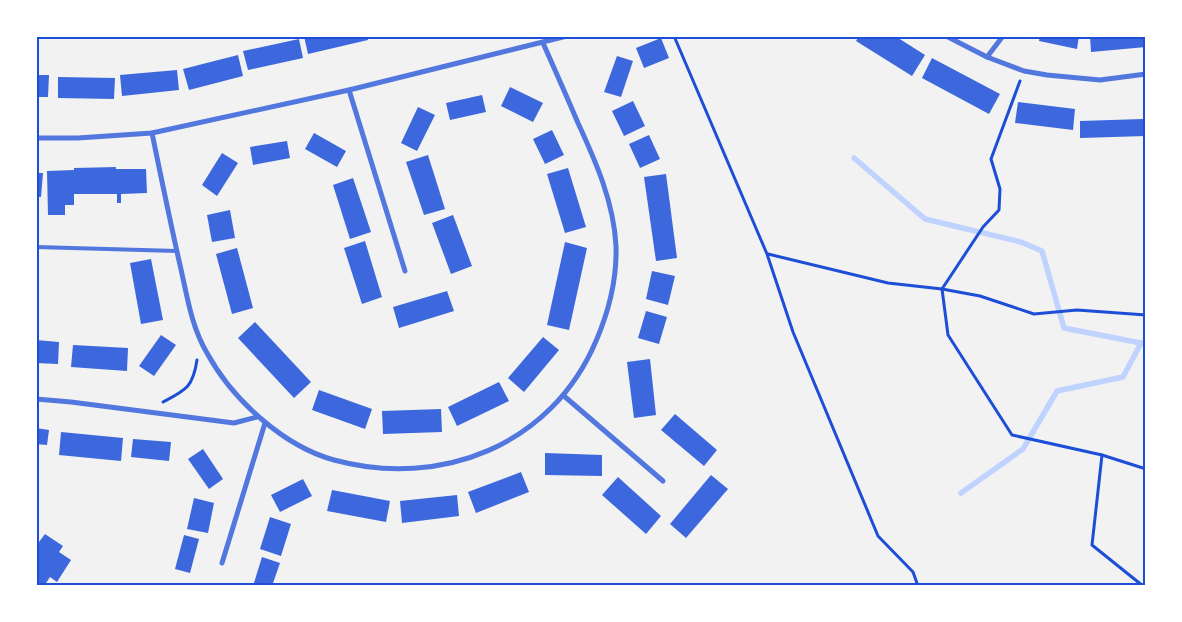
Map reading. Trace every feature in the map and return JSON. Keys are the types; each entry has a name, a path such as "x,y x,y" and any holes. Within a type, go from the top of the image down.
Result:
{"street":[{"path":"36,138 78,138 152,133 350,90 567,36"},
{"path":"946,36 987,57 1024,71 1100,80 1146,74"},
{"path":"987,57 1003,36"},
{"path":"152,133 193,321 207,354 232,389 265,423 295,443 332,459 362,466 403,470 437,466 470,458 501,445 527,429 549,412 564,396 587,361 604,321 614,284 616,245 610,205 595,160 543,43"},
{"path":"350,90 405,271"},
{"path":"564,396 664,481"},
{"path":"36,399 234,423 258,416"},
{"path":"222,563 265,423"}],"lane":[{"path":"36,247 177,251"}],"path":[{"path":"674,36 767,254 793,332 878,536 912,572 918,586"},
{"path":"1024,71 991,159 1000,189 999,210 983,227 942,289 948,336 1012,434 1102,455 1146,469"},
{"path":"767,254 888,283 942,289 980,296 1034,314 1077,310 1146,316"},
{"path":"144,411 183,391 194,379 199,335"},
{"path":"1102,455 1092,545 1143,586"}],"building":[{"path":"304,36 367,36 368,40 308,54"},
{"path":"859,36 895,36 925,55 912,76 856,41"},
{"path":"1040,36 1079,36 1077,49 1039,41"},
{"path":"1090,36 1146,36 1146,47 1091,52"},
{"path":"661,38 669,58 644,68 636,48"},
{"path":"299,39 303,58 248,70 243,51"},
{"path":"238,55 243,76 189,90 183,69"},
{"path":"617,56 633,61 621,97 604,92"},
{"path":"932,58 1000,94 989,114 922,78"},
{"path":"177,70 179,90 122,96 120,75"},
{"path":"36,75 49,75 48,97 36,97"},
{"path":"58,77 115,78 114,99 58,98"},
{"path":"510,87 543,103 533,122 501,106"},
{"path":"482,95 486,112 450,120 446,103"},
{"path":"633,101 645,126 624,136 612,111"},
{"path":"1018,102 1075,109 1073,130 1015,123"},
{"path":"418,107 435,115 417,151 401,143"},
{"path":"1146,119 1146,136 1080,138 1080,121"},
{"path":"552,130 564,155 545,164 533,139"},
{"path":"314,133 346,151 337,167 305,149"},
{"path":"649,135 660,159 640,168 629,144"},
{"path":"287,141 290,158 253,165 250,147"},
{"path":"222,153 238,163 217,196 202,185"},
{"path":"428,155 445,209 424,215 406,162"},
{"path":"116,167 116,169 146,169 147,193 121,194 121,203 117,203 117,194 74,194 74,205 65,205 65,215 48,215 47,171"},
{"path":"568,168 586,227 565,233 547,174"},
{"path":"36,173 43,173 41,197 36,197"},
{"path":"666,174 677,258 656,261 644,177"},
{"path":"353,178 371,232 350,239 333,185"},
{"path":"230,210 235,238 212,242 207,215"},
{"path":"453,215 472,266 451,274 432,223"},
{"path":"365,241 382,297 362,304 344,248"},
{"path":"565,242 587,248 569,330 547,325"},
{"path":"237,248 253,308 232,314 216,254"},
{"path":"151,259 163,320 141,324 130,263"},
{"path":"652,271 675,276 668,305 646,299"},
{"path":"447,291 454,311 399,328 393,307"},
{"path":"646,311 667,317 659,344 638,338"},
{"path":"255,322 311,382 294,398 238,338"},
{"path":"161,335 176,345 154,376 139,366"},
{"path":"543,337 559,350 524,392 508,378"},
{"path":"36,340 59,342 58,364 36,363"},
{"path":"73,345 128,348 127,371 71,367"},
{"path":"650,359 656,415 634,418 627,362"},
{"path":"499,382 509,401 457,426 448,407"},
{"path":"319,390 372,409 365,429 312,410"},
{"path":"441,409 442,432 383,434 382,411"},
{"path":"675,414 717,450 704,466 661,430"},
{"path":"36,428 49,430 47,445 36,444"},
{"path":"61,432 123,438 121,461 59,455"},
{"path":"133,439 171,442 169,461 131,457"},
{"path":"203,449 223,479 209,489 188,459"},
{"path":"545,453 602,455 602,476 545,475"},
{"path":"521,472 529,492 476,513 468,492"},
{"path":"711,475 728,489 686,538 670,524"},
{"path":"618,477 661,516 646,534 602,495"},
{"path":"303,479 312,496 280,512 271,495"},
{"path":"332,490 390,501 386,522 327,511"},
{"path":"457,495 459,516 402,523 400,501"},
{"path":"194,498 214,503 208,533 187,529"},
{"path":"270,517 291,524 281,556 260,549"},
{"path":"45,534 63,546 59,552 71,560 57,582 50,577 44,586 36,586 36,540 39,542"},
{"path":"184,535 199,539 190,573 175,569"},
{"path":"262,557 280,563 272,586 253,586"}],"waterway":[{"path":"854,158 925,219 1021,242 1042,251 1064,328 1146,344"},
{"path":"961,493 1023,449 1057,391 1123,377 1141,343"}]}
